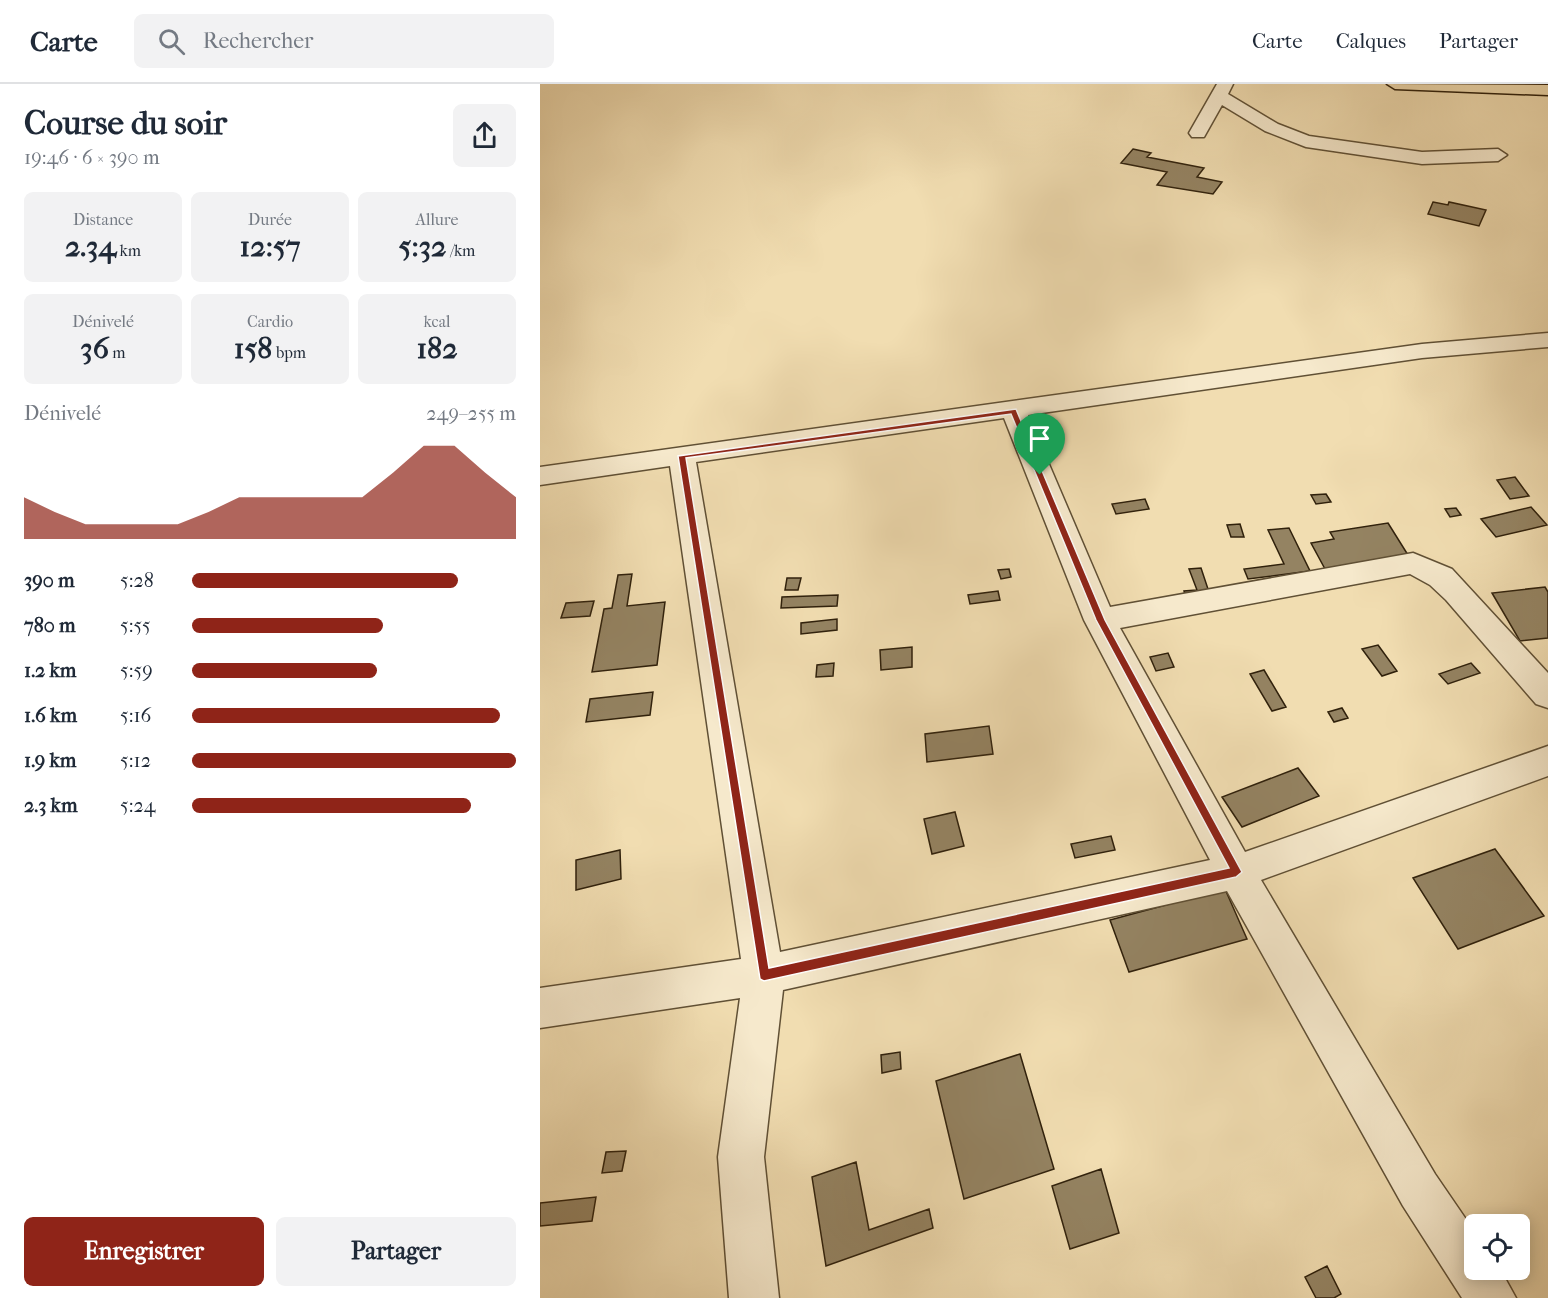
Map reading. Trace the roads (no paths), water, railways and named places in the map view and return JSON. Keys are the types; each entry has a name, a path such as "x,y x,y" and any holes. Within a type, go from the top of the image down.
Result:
{"main road":[{"path":"1395,84 1548,90"}],"street":[{"path":"1198,133 1222,90 1261,122 1288,136 1306,141 1422,158 1498,155"},
{"path":"540,476 1014,411 1422,351 1548,340"},
{"path":"1014,411 1100,620 1236,872 1419,1190 1491,1298"},
{"path":"682,456 764,975 741,1157 754,1298"},
{"path":"1100,620 1413,563 1441,577 1457,592 1548,695"},
{"path":"540,1008 764,975 1236,872 1548,761"}]}
